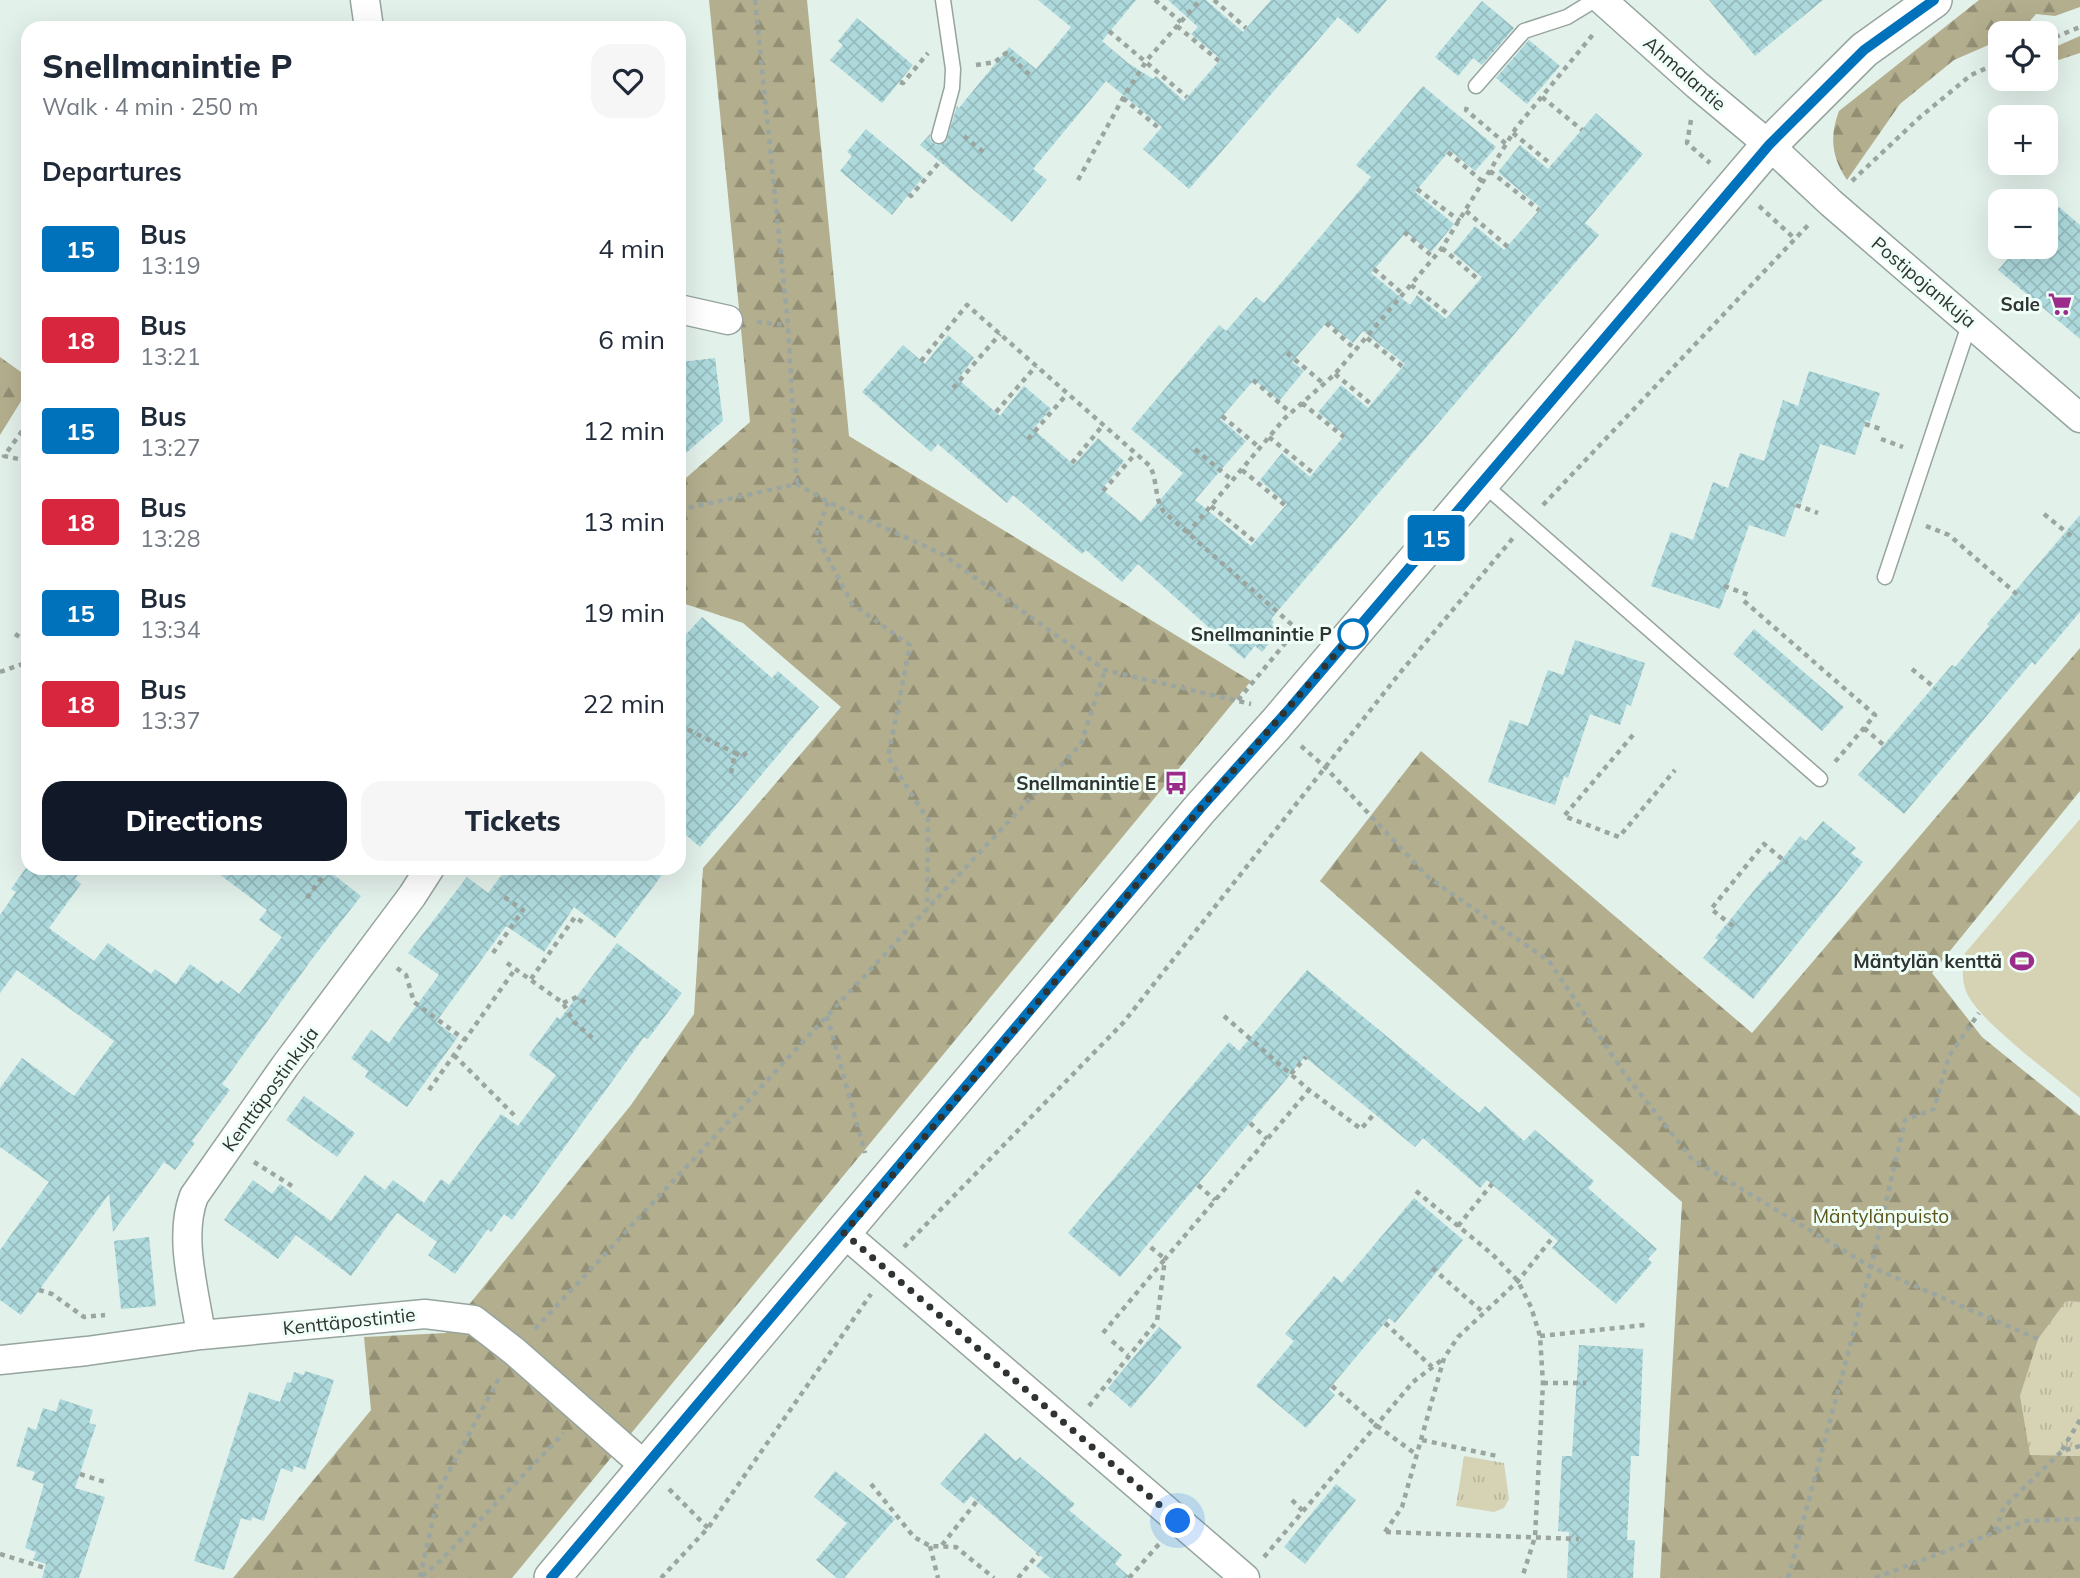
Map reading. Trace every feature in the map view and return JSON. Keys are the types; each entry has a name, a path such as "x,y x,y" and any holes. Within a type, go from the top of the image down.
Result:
{"street":[{"path":"365,0 368,21"},
{"path":"552,1578 1199,810 1332,659 1769,145 1864,50 1934,0"},
{"name":"Ahmalantie","path":"1603,3 1769,145"},
{"name":"Postipojankuja","path":"1769,145 1831,204 2080,418"},
{"path":"686,311 728,320"},
{"name":"Kenttäpostinkuja","path":"201,1335 186,1231 187,1213 194,1196 285,1066 426,875"},
{"path":"844,1233 1178,1521 1253,1568"},
{"name":"Kenttäpostintie","path":"0,1360 201,1335 425,1314 474,1320 646,1467"}],"lane":[{"path":"939,136 953,69 943,0"},
{"path":"1476,86 1524,31 1603,3"},
{"path":"1885,577 1970,322"},
{"path":"1482,483 1820,779"}],"path":[{"path":"755,0 788,325 797,484"},
{"path":"1155,0 1219,61"},
{"path":"1078,180 1123,98 1147,61 1200,0"},
{"path":"1214,0 1246,29"},
{"path":"1187,534 1291,413 1335,374 1442,248 1513,133 1542,97 1603,3"},
{"path":"2058,36 2080,27"},
{"path":"1109,31 1187,97"},
{"path":"900,82 948,38"},
{"path":"953,69 995,62 1006,53 1031,76"},
{"path":"661,1578 708,1528 909,1241 1123,1023 1399,674 1527,522 1794,238 1919,118 1971,75 1988,67"},
{"path":"1476,86 1466,110 1506,144"},
{"path":"1542,97 1583,130"},
{"path":"1123,98 1160,129"},
{"path":"1513,133 1552,165"},
{"path":"909,194 911,196 945,155 939,136"},
{"path":"1448,152 1483,182"},
{"path":"1490,171 1539,211"},
{"path":"1417,189 1460,221"},
{"path":"1466,211 1508,247"},
{"path":"1404,232 1434,258"},
{"path":"1442,248 1479,280"},
{"path":"1374,268 1404,295"},
{"path":"1411,285 1449,315"},
{"path":"921,361 967,305 1150,466 1154,475 1157,503 1187,534 1332,659"},
{"path":"1326,323 1356,350"},
{"path":"953,388 1000,334"},
{"path":"1367,338 1403,367"},
{"path":"1287,353 1324,384"},
{"path":"996,412 1035,366"},
{"path":"1335,374 1371,404"},
{"path":"1253,380 1291,413"},
{"path":"1028,439 1067,394"},
{"path":"1303,403 1344,437"},
{"path":"1222,416 1260,448"},
{"path":"1865,424 1884,430"},
{"path":"1072,463 1103,425"},
{"path":"21,432 2,456 21,460"},
{"path":"1269,437 1313,473"},
{"path":"1195,449 1233,481"},
{"path":"1103,491 1135,454"},
{"path":"1242,470 1286,506"},
{"path":"686,508 797,484 828,502 942,554 1105,670 1249,702 1325,767 1428,877 1549,961 1624,1073 1692,1159 1871,1267 2038,1339"},
{"path":"828,502 816,535 852,604 910,645 888,757 928,820 927,909"},
{"path":"1796,505 1818,513"},
{"path":"1211,506 1255,542"},
{"path":"2044,514 2071,536"},
{"path":"1905,518 1949,535 2020,597"},
{"path":"1724,586 1749,595"},
{"path":"1744,601 1875,715 1820,779"},
{"path":"1238,700 1297,629"},
{"path":"15,634 21,638"},
{"path":"0,672 21,664"},
{"path":"1912,669 1936,689"},
{"path":"420,1578 440,1488 514,1352 1081,744 1105,670"},
{"path":"686,728 742,757 750,749"},
{"path":"1864,728 1887,748"},
{"path":"1633,735 1564,816 1619,837 1675,770"},
{"path":"731,773 735,753"},
{"path":"1732,926 1711,909 1764,844 1787,863"},
{"path":"307,898 324,875"},
{"path":"493,953 523,910 500,894"},
{"path":"531,979 575,917 585,924"},
{"path":"508,963 563,1003 574,1022 597,1042"},
{"path":"429,1090 516,968"},
{"path":"401,971 406,975 414,1002 465,1040"},
{"path":"563,1003 577,997 589,1005"},
{"path":"1788,1578 1871,1267 1905,1120 1934,1109 1949,1056 1979,1013"},
{"path":"827,1016 876,1194"},
{"path":"1224,1016 1309,1090 1361,1129 1374,1114"},
{"path":"454,1055 514,1115"},
{"path":"1291,1074 1306,1057"},
{"path":"1103,1333 1309,1090"},
{"path":"1250,1123 1267,1139"},
{"path":"230,1146 292,1186"},
{"path":"1458,1226 1492,1184"},
{"path":"1198,1185 1215,1200"},
{"path":"1416,1191 1492,1254 1518,1281 1531,1307 1540,1336 1543,1383 1535,1537 1522,1578"},
{"path":"1553,1237 1518,1281 1458,1337 1444,1358 1402,1507 1385,1532 1579,1539"},
{"path":"1148,1245 1165,1258"},
{"path":"1071,1428 1157,1321 1165,1258"},
{"path":"1432,1268 1484,1313"},
{"path":"39,1290 52,1294 84,1317 105,1315"},
{"path":"1385,1323 1432,1367"},
{"path":"1540,1336 1645,1325"},
{"path":"1112,1341 1128,1354"},
{"path":"1253,1568 1413,1382 1444,1358"},
{"path":"1543,1383 1586,1383"},
{"path":"1332,1386 1376,1425 1417,1455"},
{"path":"420,1578 440,1561 584,1412"},
{"path":"1995,1532 2004,1507 2062,1451 2080,1420"},
{"path":"1422,1440 1497,1456"},
{"path":"2062,1451 2080,1446"},
{"path":"646,1467 708,1528"},
{"path":"80,1474 105,1482"},
{"path":"871,1483 915,1537 930,1546 956,1547 994,1578"},
{"path":"942,1545 977,1500"},
{"path":"1292,1500 1303,1511"},
{"path":"1875,1578 2025,1521 2080,1519"},
{"path":"1129,1578 1178,1521"},
{"path":"930,1546 938,1578"},
{"path":"0,1553 45,1568"},
{"path":"1017,1578 1038,1553"}],"green space":[{"path":"709,0 807,0 849,436 1251,681 512,1578 233,1578 371,1410 364,1337 446,1333 631,1105 694,1014 703,868 841,707 743,623 686,604 686,478 750,422"},
{"path":"1979,0 2080,0 2080,7 2055,16 2036,14 2030,21 1988,21 1988,45 1954,60 1900,104 1847,180 1838,164 1834,147 1834,130 1839,111"},
{"path":"2080,36 2080,53 2058,60 2058,46"},
{"path":"0,357 21,372 21,401 0,435"},
{"name":"Mäntylänpuisto","path":"2080,648 2080,791 1932,973 1982,1037 2080,1116 2080,1302 2066,1302 2030,1454 2080,1456 2080,1578 1660,1578 1682,1202 1320,881 1421,751 1752,1033"},
{"name":"Mäntylän kenttä","path":"2080,819 2080,1098 2017,1047 1984,1016 1966,991 1963,972 1965,953"},
{"path":"2066,1301 2080,1302 2080,1456 2030,1455 2020,1396 2038,1339"},
{"path":"1464,1456 1504,1463 1509,1499 1504,1508 1494,1512 1456,1506"}],"building":[{"path":"1038,0 1136,0 1102,41 1128,63 1153,79 1156,76 1184,101 1221,59 1191,34 1198,27 1168,0 1206,0 1243,32 1271,0 1387,0 1358,34 1338,17 1189,189 1143,149 1162,127 1106,81 1033,169 1047,180 1012,222 920,145 930,134 930,139 936,145 946,142 957,106 959,108 1009,47 1036,69 1071,27"},
{"path":"1709,0 1823,0 1755,56"},
{"path":"1482,1 1514,28 1482,65 1473,58 1458,76 1435,57"},
{"path":"857,18 913,65 882,103 830,60 843,45 838,41"},
{"path":"1529,40 1560,66 1527,104 1496,78"},
{"path":"1423,86 1496,147 1475,171 1450,150 1415,192 1454,224 1431,252 1406,232 1371,273 1410,305 1417,295 1446,319 1482,277 1453,253 1475,226 1504,250 1541,208 1498,172 1520,145 1548,169 1596,113 1643,154 1585,223 1599,235 1271,619 1274,622 1272,625 1279,631 1262,652 1255,646 1244,659 1138,564 1122,582 1086,550 1082,554 1013,495 1007,503 938,444 931,452 862,392 903,345 925,364 948,335 974,358 958,379 1000,416 1024,386 1051,409 1033,429 1074,465 1098,438 1124,461 1102,489 1141,522 1183,473 1131,429 1219,325 1226,331 1256,297 1264,303 1371,177 1356,165","holes":["1327,322 1353,343 1363,331 1405,364 1368,408 1341,385 1318,412 1345,435 1310,477 1282,453 1260,480 1287,504 1251,546 1195,500 1246,441 1220,419 1254,380 1279,401 1304,371 1292,362"]},
{"path":"866,129 923,177 892,215 840,171 852,156 847,152"},
{"name":"Sale","path":"2058,206 2080,225 2080,339 1998,270 2008,259 2058,259"},
{"path":"715,358 723,421 686,453 686,361"},
{"path":"1809,371 1880,393 1870,422 1866,420 1855,455 1820,444 1801,504 1797,502 1785,537 1749,525 1720,609 1651,586 1671,532 1693,540 1713,482 1728,488 1740,453 1764,461 1783,400 1798,406"},
{"path":"2080,515 2080,612 2035,665 2032,662 1904,814 1858,775 1952,665 1955,667 1989,626 1987,624"},
{"path":"702,617 772,678 778,671 819,707 700,847 686,835 686,634"},
{"path":"1754,629 1844,707 1822,731 1733,654"},
{"path":"1575,640 1645,663 1631,706 1627,704 1620,725 1590,714 1568,778 1564,776 1555,805 1488,782 1510,720 1528,726 1548,670 1563,675"},
{"path":"1823,821 1856,848 1851,853 1863,862 1753,999 1703,958 1718,940 1715,938 1800,836 1806,841"},
{"path":"21,875 78,875 75,879 81,884 49,928 94,961 108,943 151,974 155,969 176,984 190,964 218,984 221,980 239,994 282,937 259,920 267,910 220,875 334,875 361,896 222,1084 230,1090 192,1141 195,1143 175,1170 164,1162 113,1232 109,1194 21,1315 0,1300 0,1250 49,1182 0,1147 0,1088 22,1058 74,1096 114,1041 17,970 0,993 0,915 16,892 11,889"},
{"path":"502,875 662,875 615,938 574,907 544,952 506,926 436,1022 457,1038 407,1107 365,1077 368,1071 351,1058 371,1030 389,1043 439,975 408,953 467,877 488,893"},
{"path":"617,943 682,993 648,1039 644,1037 512,1220 504,1214 491,1232 488,1229 455,1274 428,1255 437,1242 397,1213 351,1276 296,1235 278,1259 224,1220 253,1180 272,1194 280,1184 331,1221 365,1175 385,1190 393,1180 424,1203 441,1179 449,1185 501,1114 518,1126 556,1075 529,1055 557,1017 560,1019"},
{"path":"1307,970 1479,1113 1485,1106 1524,1141 1535,1130 1594,1181 1588,1188 1657,1249 1648,1259 1652,1263 1616,1304 1552,1248 1558,1241 1487,1180 1480,1188 1423,1138 1415,1147 1305,1057 1120,1277 1068,1233 1229,1042 1239,1051"},
{"path":"304,1096 355,1133 337,1157 286,1120"},
{"path":"1414,1198 1463,1240 1395,1323 1389,1318 1329,1389 1335,1395 1306,1428 1256,1386 1294,1341 1285,1334 1334,1276 1342,1283"},
{"path":"149,1237 156,1306 121,1309 114,1241"},
{"path":"1159,1327 1182,1347 1131,1408 1108,1388"},
{"path":"1579,1345 1643,1349 1639,1456 1631,1456 1627,1540 1635,1540 1633,1578 1567,1578 1569,1532 1558,1531 1562,1456 1572,1456"},
{"path":"305,1371 334,1380 305,1470 294,1466 292,1472 281,1468 264,1521 252,1517 251,1521 241,1518 224,1570 194,1561 249,1392 280,1402 287,1382 291,1383 294,1372 304,1375"},
{"path":"60,1399 93,1410 89,1423 96,1425 75,1488 105,1497 79,1578 42,1578 46,1564 33,1560 36,1552 25,1548 44,1484 32,1480 35,1472 16,1466 28,1427 36,1430 43,1408 56,1412"},
{"path":"985,1433 1016,1461 1020,1457 1075,1504 1069,1510 1122,1555 1115,1564 1131,1578 1050,1578 1036,1566 1043,1558 971,1496 964,1504 940,1484"},
{"path":"835,1471 895,1519 844,1578 837,1578 816,1560 847,1523 814,1497"},
{"path":"1336,1484 1356,1500 1305,1564 1284,1547"}],"bus line":[{"name":"15","path":"551,1578 1199,810 1290,708 1769,145 1864,50 1934,0"}],"place":[{"name":"Sale","path":"2060,304"},
{"name":"Snellmanintie P","path":"1353,634"},
{"name":"Snellmanintie E","path":"1176,783"},
{"name":"Mäntylän kenttä","path":"2022,961"}],"route":[{"path":"1178,1521 844,1233 1199,810 1353,634"}]}
